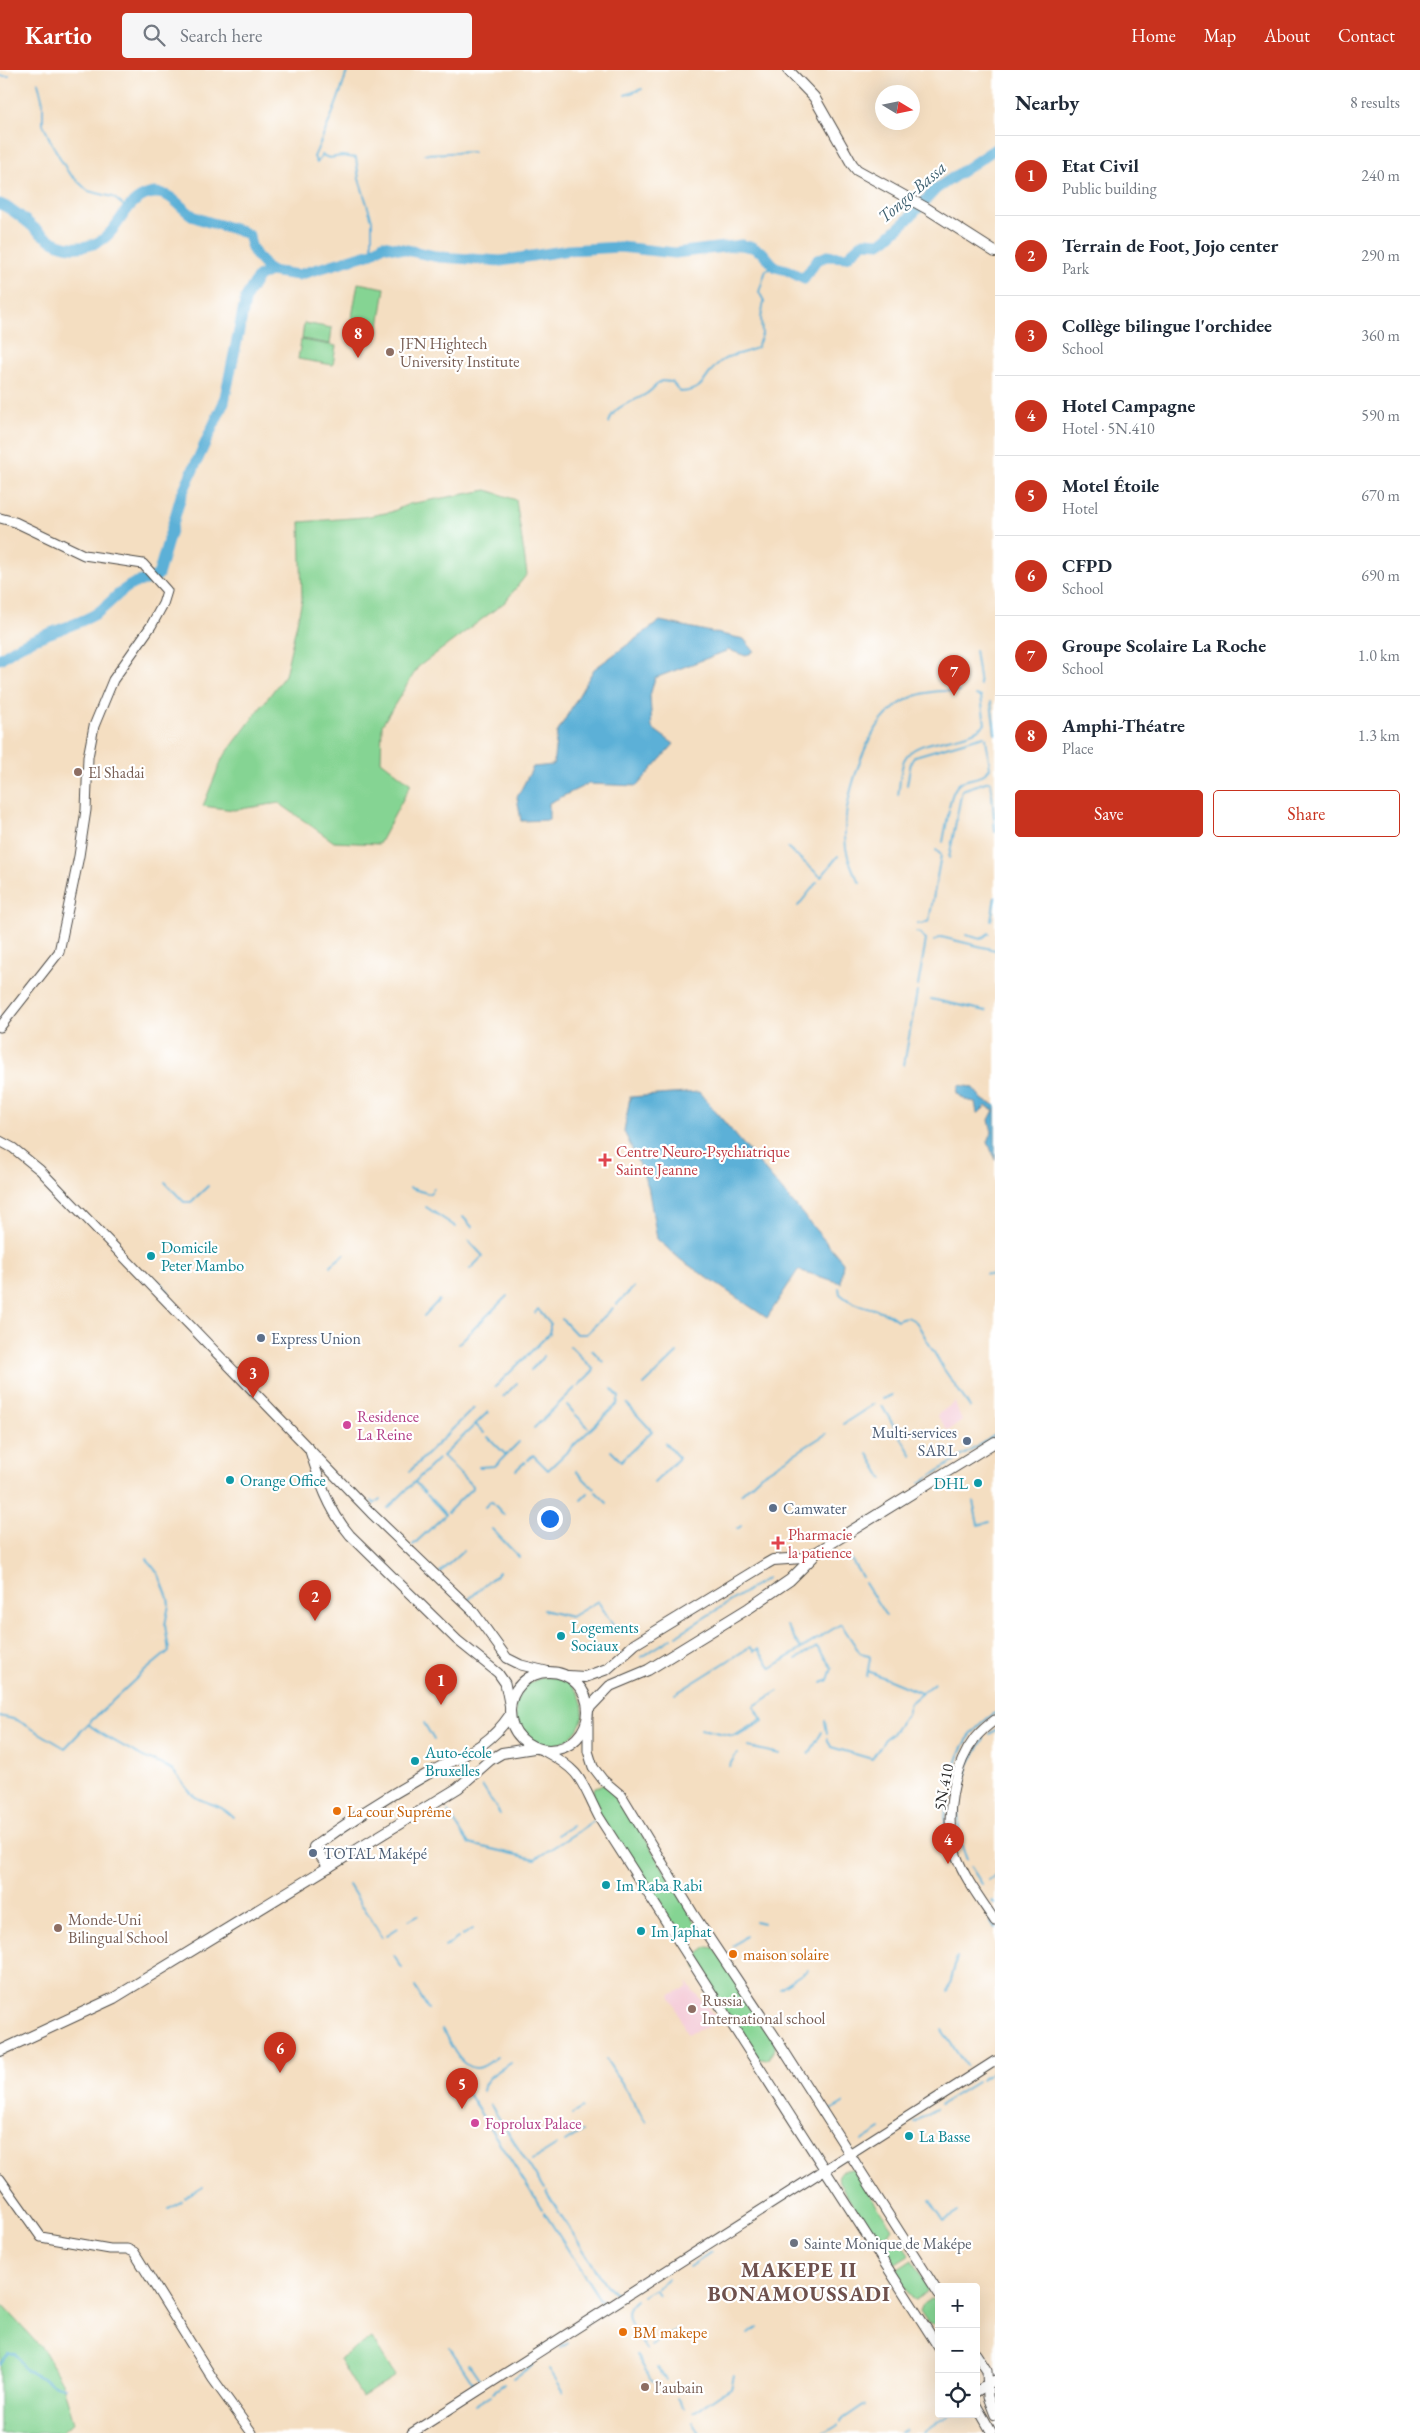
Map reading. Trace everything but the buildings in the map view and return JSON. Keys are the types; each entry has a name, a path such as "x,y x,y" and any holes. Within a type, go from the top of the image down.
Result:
{"main road":[{"path":"788,70 814,97 852,164 865,175 926,208 995,252"},
{"path":"0,518 15,522 90,557 143,564 167,591 163,604 151,626 113,680 94,726 88,757 86,810 79,856 59,952 0,1027"},
{"path":"0,1141 13,1148 40,1170 262,1402 308,1446 371,1513 473,1611 507,1658 521,1665 568,1676 585,1677 607,1669 635,1644 771,1561 804,1558 817,1552 995,1442"},
{"path":"308,1446 322,1490 338,1520 457,1640 498,1673 505,1684 510,1712 518,1735 539,1749 566,1763 581,1779 599,1817 935,2342"},
{"path":"589,1708 610,1686 648,1670 783,1585 817,1552"},
{"path":"329,1867 314,1847 423,1776 479,1748 496,1734 510,1712 513,1694 521,1683 533,1675 546,1671"},
{"path":"568,1676 582,1689 589,1708 588,1751 593,1767 603,1780 622,1796 701,1927 850,2153 935,2288"},
{"path":"0,2050 107,2002 458,1788 490,1760 502,1753 560,1749 575,1742 588,1720"},
{"name":"5N.410","path":"995,1720 981,1732 970,1746 962,1762 955,1784 951,1825 956,1854 962,1869 995,1921"},
{"path":"981,1732 995,1724"},
{"path":"412,2433 995,2061"},
{"path":"0,2179 41,2237 110,2249 127,2249 134,2252 213,2378 252,2433"},
{"path":"980,2360 987,2371 991,2383 988,2397 995,2415"},
{"path":"980,2390 991,2383"},
{"path":"980,2412 992,2433"}],"shaded area":[{"name":"Multi-services SARL","path":"955,1402 962,1421 948,1431 937,1415"},
{"name":"Russia International school","path":"687,1983 720,2023 687,2034 670,1995 688,1987"}],"green space":[{"path":"358,283 385,288 378,333 350,328"},
{"path":"304,323 332,328 330,344 302,339"},
{"path":"301,340 336,346 333,365 298,359"},
{"path":"487,490 516,500 527,574 505,602 418,667 382,725 381,761 411,784 379,844 334,842 279,803 234,810 203,806 222,759 285,675 302,600 300,522 364,517 391,512 409,504"},
{"path":"549,1677 562,1680 573,1687 580,1698 583,1711 580,1724 573,1735 562,1742 549,1745 536,1742 525,1735 518,1724 515,1711 518,1698 525,1687 536,1680"},
{"path":"603,1785 617,1792 699,1928 698,1933 693,1938 683,1939 674,1935 590,1800 595,1787"},
{"path":"707,1947 715,1948 775,2041 775,2049 767,2060 755,2058 696,1967 698,1954"},
{"path":"852,2169 892,2228 886,2237 875,2238 839,2183 838,2175 841,2171"},
{"path":"894,2239 899,2239 910,2255 891,2267 882,2251 882,2247"},
{"path":"912,2260 929,2289 916,2300 911,2298 895,2271"},
{"path":"930,2299 935,2300 935,2325 928,2323 920,2311 923,2304"},
{"path":"0,2303 45,2352 62,2382 74,2423 61,2433 0,2433"},
{"path":"372,2338 395,2376 362,2397 339,2359"}],"water":[{"path":"660,621 744,639 754,651 746,656 729,650 655,678 650,696 652,728 674,744 637,786 588,784 549,803 549,820 521,821 517,797 533,767 553,765 557,733 594,669"},
{"path":"959,1085 972,1087 983,1100 995,1105 995,1160 988,1142 992,1132 989,1120 994,1110 986,1106 977,1113 975,1102 965,1100 957,1093"},
{"path":"699,1092 843,1262 841,1283 798,1270 767,1318 681,1260 657,1239 648,1186 624,1131 630,1097"}],"waterway":[{"path":"348,70 314,157 317,163 322,155 329,158 342,156 356,158 359,179 372,220 372,253"},
{"path":"0,76 9,76"},
{"path":"38,82 43,103 43,124 68,172 88,191 113,197 129,210"},
{"path":"625,95 642,89"},
{"name":"Tongo-Bassa","path":"0,659 23,644 94,615 128,587 158,575 181,496 224,402 246,297 258,277 270,271 298,275 372,253 383,245 439,257 501,261 569,250 620,247 675,253 741,245 752,247 763,253 775,267 787,270 804,279 817,260 827,256 847,257 864,242 880,243 886,239 936,189 995,149"},
{"path":"424,154 473,152"},
{"path":"0,204 18,214 52,241 71,247 88,246 100,241 109,234 130,206 138,199 149,194 163,194 174,200 195,217 249,235 253,250 270,271"},
{"path":"609,423 614,412 646,394 661,381 672,382 680,392 689,391 701,384 717,364 723,360 757,347 762,335 761,318 764,301 759,292 766,270 775,267"},
{"path":"975,650 980,685"},
{"path":"860,883 847,855 845,842 846,821 852,786 873,734 892,710 907,700 933,692 960,692"},
{"path":"898,795 904,760 910,752 930,743 967,734 985,724 981,697 976,695"},
{"path":"991,702 995,734"},
{"path":"907,785 911,762 915,756 984,736"},
{"path":"949,807 952,794 961,782 978,777 990,768 986,738"},
{"path":"949,858 962,790 989,781"},
{"path":"991,782 995,832"},
{"path":"943,842 949,810"},
{"path":"788,848 821,877 838,856"},
{"path":"917,923 922,924 929,921 941,855 936,850"},
{"path":"798,906 817,882"},
{"path":"991,920 995,897"},
{"path":"916,932 920,933 926,940 918,986"},
{"path":"966,935 981,939 989,933"},
{"path":"934,941 941,937 995,950"},
{"path":"904,1065 917,992"},
{"path":"931,999 986,1011"},
{"path":"165,1182 184,1202 191,1202 208,1186"},
{"path":"410,1188 430,1194 434,1188"},
{"path":"426,1207 456,1227"},
{"path":"463,1217 472,1227"},
{"path":"469,1241 483,1256 479,1260"},
{"path":"330,1266 345,1254"},
{"path":"470,1269 478,1261"},
{"path":"986,1274 995,1276"},
{"path":"157,1280 169,1292"},
{"path":"616,1305 634,1287"},
{"path":"839,1288 840,1294 854,1303 883,1312 897,1320 907,1317 917,1323 943,1368 970,1407"},
{"path":"458,1344 507,1296"},
{"path":"424,1316 439,1300"},
{"path":"562,1319 576,1334 586,1334 613,1308"},
{"path":"495,1387 550,1333 550,1324 538,1309 535,1313"},
{"path":"570,1346 594,1370 578,1386"},
{"path":"592,1350 603,1362"},
{"path":"644,1385 677,1353"},
{"path":"531,1370 544,1356"},
{"path":"503,1397 517,1383"},
{"path":"534,1428 575,1388"},
{"path":"528,1460 533,1455 548,1470 617,1404 619,1397 612,1389"},
{"path":"883,1399 892,1395"},
{"path":"611,1451 621,1461 652,1431 627,1404"},
{"path":"843,1424 874,1404"},
{"path":"567,1405 574,1413"},
{"path":"882,1406 912,1456"},
{"path":"410,1471 474,1408"},
{"path":"448,1512 473,1487 443,1456 488,1412"},
{"path":"576,1415 588,1427"},
{"path":"475,1424 484,1433"},
{"path":"741,1494 761,1475 826,1434"},
{"path":"932,1475 995,1435"},
{"path":"488,1437 506,1455"},
{"path":"479,1467 495,1466 519,1442"},
{"path":"654,1483 679,1458 665,1443"},
{"path":"868,1454 883,1479"},
{"path":"388,1508 438,1459"},
{"path":"516,1470 525,1462"},
{"path":"576,1471 594,1489"},
{"path":"920,1483 929,1477"},
{"path":"415,1482 425,1493"},
{"path":"596,1492 607,1503"},
{"path":"581,1500 588,1493"},
{"path":"427,1495 445,1514"},
{"path":"372,1501 374,1504 380,1499"},
{"path":"485,1507 491,1501 504,1515"},
{"path":"973,1501 978,1525 990,1522"},
{"path":"413,1545 444,1516"},
{"path":"737,1529 741,1526"},
{"path":"492,1529 519,1557"},
{"path":"440,1572 463,1551"},
{"path":"850,1558 862,1577"},
{"path":"88,1724 140,1675 169,1651 165,1625 169,1605 168,1598 159,1575 147,1559"},
{"path":"468,1600 499,1572"},
{"path":"677,1635 767,1578"},
{"path":"865,1583 886,1616"},
{"path":"543,1610 571,1617 598,1601"},
{"path":"599,1603 616,1630"},
{"path":"675,1694 750,1647 754,1651 758,1649 771,1668 841,1624 860,1653 869,1655 867,1676"},
{"path":"787,1626 801,1649"},
{"path":"641,1657 672,1638"},
{"path":"796,1659 817,1647 832,1668 828,1680 822,1683"},
{"path":"868,1671 921,1693"},
{"path":"827,1738 831,1747 872,1759 885,1739 891,1735 907,1714 910,1703 934,1683"},
{"path":"738,1736 763,1721 754,1706 778,1691"},
{"path":"953,1775 967,1740 979,1726 995,1713"},
{"path":"0,1716 17,1720 65,1748 88,1724 119,1744 169,1768 195,1797 220,1808 233,1817"},
{"path":"736,1735 760,1720"},
{"path":"825,1721 827,1733"},
{"path":"424,1723 434,1740"},
{"path":"701,1729 734,1736"},
{"path":"990,1734 995,1730"},
{"path":"809,1754 822,1732"},
{"path":"969,1764 984,1738"},
{"path":"748,1747 780,1754"},
{"path":"729,1766 737,1753"},
{"path":"959,1832 958,1811 968,1767"},
{"path":"482,1786 500,1814"},
{"path":"946,1808 945,1824 947,1839 957,1869"},
{"path":"448,1812 469,1844 477,1846"},
{"path":"580,1830 593,1821"},
{"path":"557,1835 572,1826"},
{"path":"479,1846 535,1859 579,1831"},
{"path":"960,1841 967,1860"},
{"path":"971,1867 982,1884"},
{"path":"988,1880 995,1876"},
{"path":"349,1885 362,1906"},
{"path":"363,1906 382,1937"},
{"path":"409,1920 418,1915"},
{"path":"755,1921 763,1923"},
{"path":"991,1922 995,1928"},
{"path":"387,1935 398,1928"},
{"path":"463,1935 473,1929"},
{"path":"733,1946 746,1936"},
{"path":"445,1947 458,1938"},
{"path":"394,1955 402,1968"},
{"path":"948,1992 957,1957"},
{"path":"780,1988 808,1970"},
{"path":"415,1987 428,2009"},
{"path":"442,2029 452,2047 465,2064 471,2067 482,2067 497,2057"},
{"path":"942,2030 966,2066"},
{"path":"606,2059 646,2122"},
{"path":"483,2091 489,2078 511,2063"},
{"path":"991,2073 995,2071"},
{"path":"981,2080 988,2075"},
{"path":"940,2105 977,2082"},
{"path":"465,2089 542,2209"},
{"path":"828,2112 843,2103"},
{"path":"490,2104 544,2189"},
{"path":"572,2114 582,2108"},
{"path":"915,2122 936,2109"},
{"path":"862,2141 881,2129"},
{"path":"565,2142 582,2131"},
{"path":"533,2160 557,2145"},
{"path":"185,2198 203,2187"},
{"path":"546,2192 606,2285 615,2293 627,2291"},
{"path":"930,2200 944,2221 958,2212"},
{"path":"169,2209 182,2201"},
{"path":"544,2212 604,2306"},
{"path":"689,2267 711,2252"},
{"path":"657,2287 668,2279"},
{"path":"643,2296 655,2289 659,2295"},
{"path":"636,2300 628,2311 628,2318 646,2349"},
{"path":"748,2334 757,2328"},
{"path":"652,2345 678,2329"},
{"path":"561,2348 568,2343"},
{"path":"450,2348 477,2389"},
{"path":"0,2364 9,2353 15,2353 26,2370 56,2385 65,2387"},
{"path":"636,2355 653,2382"},
{"path":"469,2364 480,2380 486,2381"},
{"path":"514,2378 533,2365"},
{"path":"658,2368 666,2380"},
{"path":"549,2369 564,2392"},
{"path":"723,2393 731,2388 734,2375"},
{"path":"472,2382 480,2383"},
{"path":"493,2392 504,2384"},
{"path":"694,2412 722,2393"},
{"path":"475,2405 491,2395"},
{"path":"678,2398 685,2409"},
{"path":"840,2421 865,2404"},
{"path":"929,2429 947,2418"},
{"path":"693,2422 700,2433"},
{"path":"823,2433 837,2424"},
{"path":"900,2433 906,2429"},
{"path":"923,2433 927,2430"}],"place":[{"name":"JFN Hightech University Institute","path":"390,352"},
{"name":"Amphi-Théatre","path":"358,358"},
{"name":"Groupe Scolaire La Roche","path":"954,696"},
{"name":"El Shadai","path":"78,772"},
{"name":"Centre Neuro-Psychiatrique Sainte Jeanne","path":"605,1160"},
{"name":"Domicile Peter Mambo","path":"151,1256"},
{"name":"Express Union","path":"261,1338"},
{"name":"Collège bilingue l'orchidee","path":"253,1398"},
{"name":"Residence La Reine","path":"347,1425"},
{"name":"Multi-services SARL","path":"967,1441"},
{"name":"Orange Office","path":"230,1480"},
{"name":"DHL","path":"978,1483"},
{"name":"Camwater","path":"773,1508"},
{"name":"Pharmacie la patience","path":"778,1543"},
{"name":"Terrain de Foot, Jojo center","path":"315,1621"},
{"name":"Logements Sociaux","path":"561,1636"},
{"name":"Etat Civil","path":"441,1705"},
{"name":"Auto-école Bruxelles","path":"415,1761"},
{"name":"La cour Suprême","path":"337,1811"},
{"name":"TOTAL Maképé","path":"313,1853"},
{"name":"Hotel Campagne","path":"948,1864"},
{"name":"Im Raba Rabi","path":"606,1885"},
{"name":"Monde-Uni Bilingual School","path":"58,1928"},
{"name":"Im Japhat","path":"641,1931"},
{"name":"maison solaire","path":"733,1954"},
{"name":"Russia International school","path":"692,2009"},
{"name":"CFPD","path":"280,2073"},
{"name":"Motel Étoile","path":"462,2109"},
{"name":"Foprolux Palace","path":"475,2123"},
{"name":"La Basse","path":"909,2136"},
{"name":"Sainte Monique de Maképe","path":"794,2243"},
{"name":"BM makepe","path":"623,2332"},
{"name":"l'aubain","path":"645,2387"}],"district":[{"name":"MAKEPE II BONAMOUSSADI","path":"799,2282"}]}
